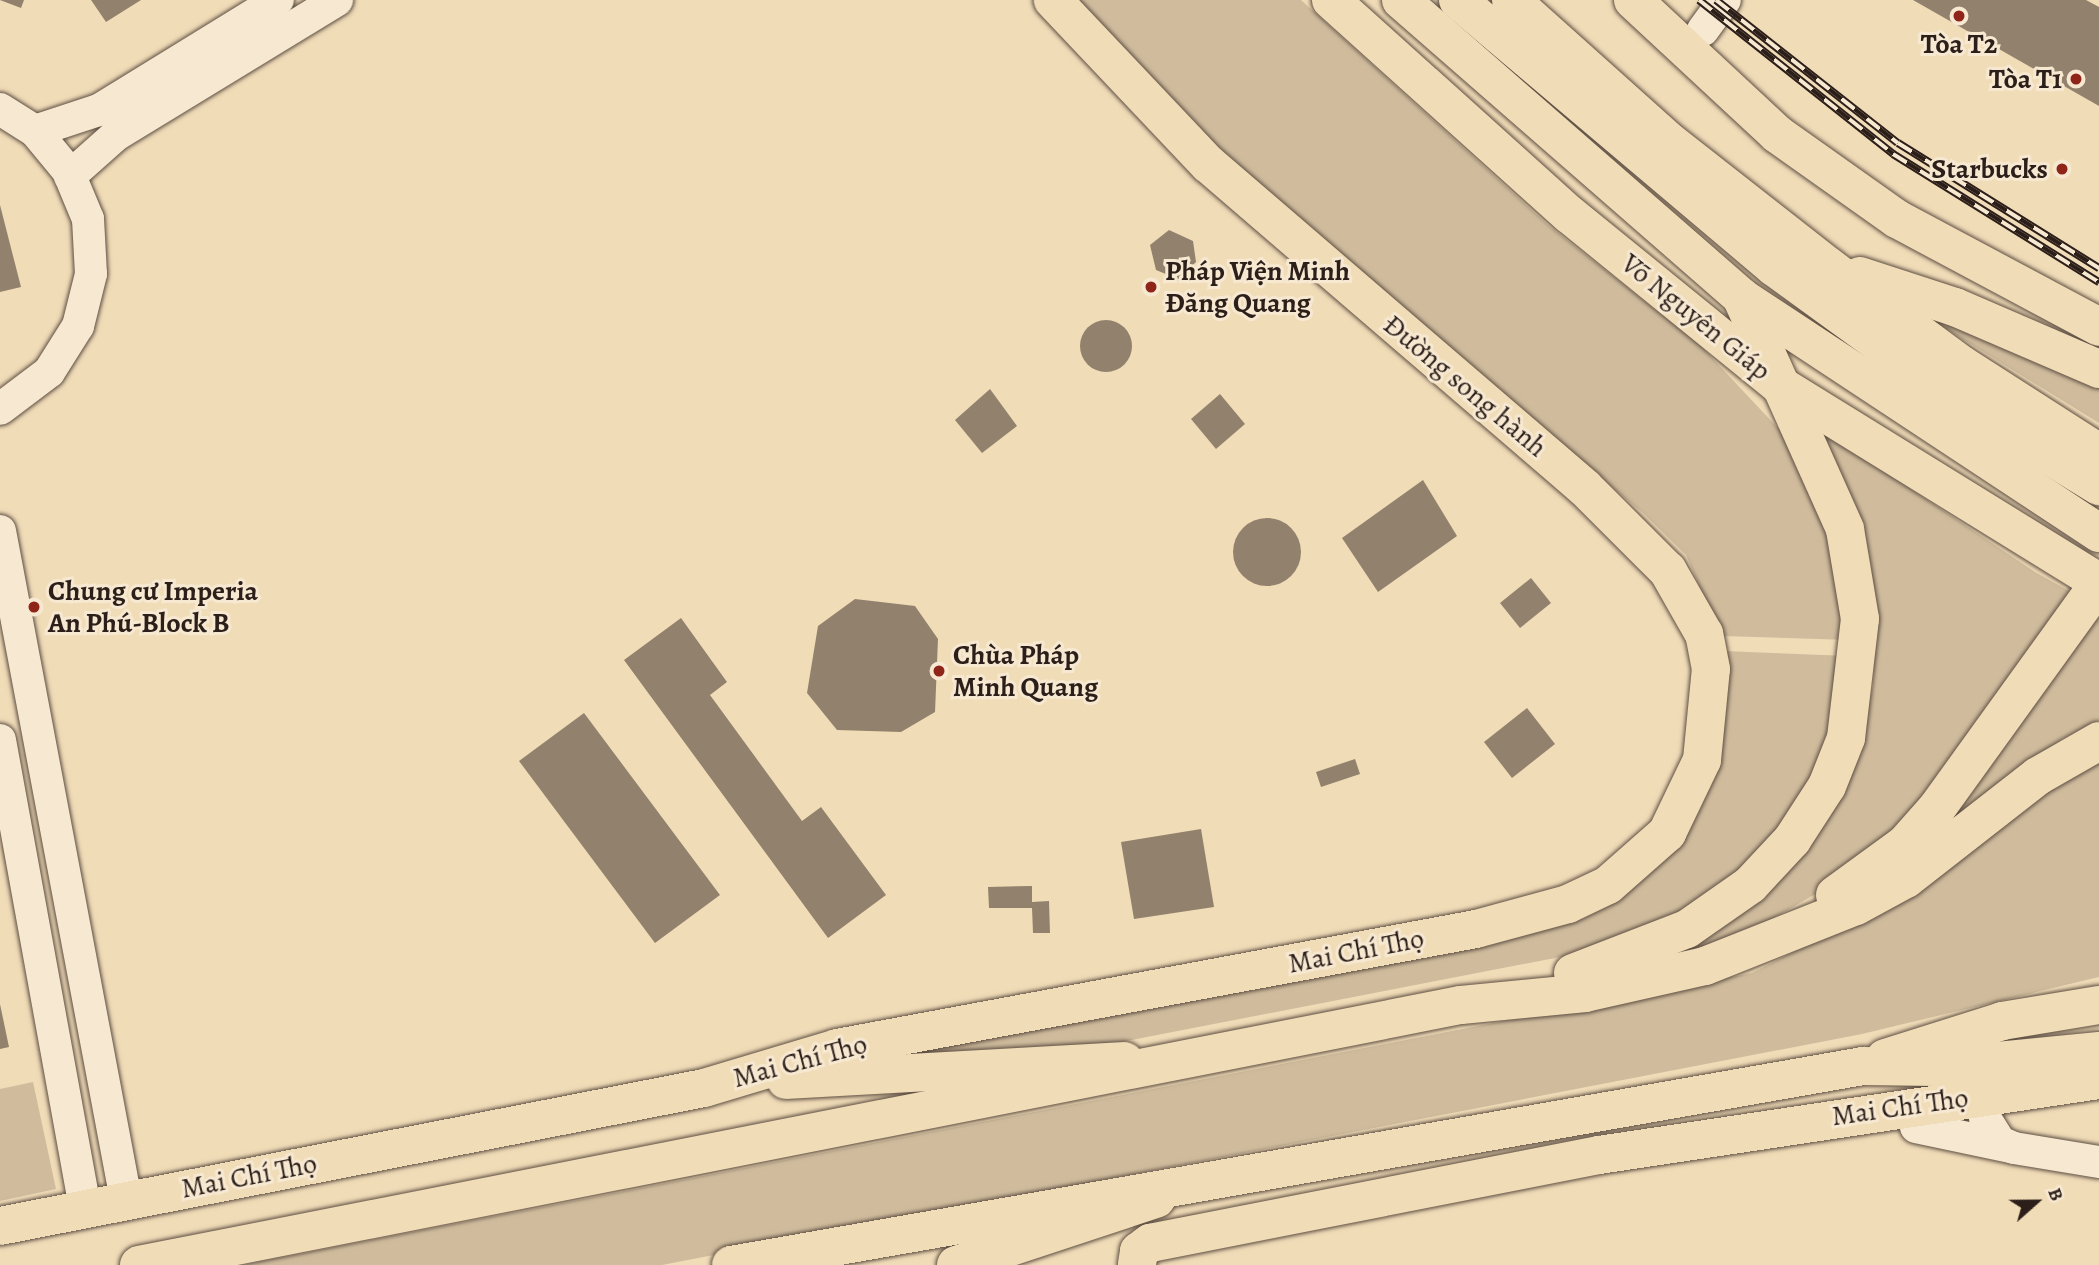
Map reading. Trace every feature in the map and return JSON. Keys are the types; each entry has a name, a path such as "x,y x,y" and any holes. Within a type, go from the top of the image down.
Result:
{"main road":[{"name":"Đường song hành","path":"1053,0 1208,164 1637,538"},
{"name":"Võ Nguyên Giáp","path":"1331,0 1570,215 1778,384 2099,582"},
{"name":"Võ Nguyên Giáp","path":"1401,0 1653,225 1741,297 2095,530"},
{"path":"1458,0 1774,267 1946,392 2099,486"},
{"path":"1511,0 1671,143 1828,266 1962,365 2099,453"},
{"path":"1633,0 1707,28 1777,134 1897,219 2099,327"},
{"path":"1667,0 1707,28 1743,73 1891,184 1978,240 2099,302"},
{"path":"1570,215 1653,225"},
{"path":"1828,266 1955,307 2099,369"},
{"path":"1478,1004 1574,972 1686,929 1750,885 1799,829 1827,786 1846,738 1856,686 1856,579 1845,529 1741,297"},
{"name":"Mai Chí Thọ","path":"0,1226 704,1088 836,1048 1476,929 1568,904 1608,885 1667,833 1702,760 1710,715 1704,634 1668,571 1637,538"},
{"path":"1764,944 1905,844 1971,767 2099,582"},
{"path":"1478,1004 1585,993 1764,944 1906,879 2038,776 2099,741"},
{"name":"Mai Chí Thọ","path":"139,1265 1182,1064 1478,1004"},
{"name":"Mai Chí Thọ","path":"731,1265 1203,1179 1863,1066 1936,1040 2099,1005"},
{"name":"Mai Chí Thọ","path":"1863,1066 1936,1067 2099,1051"},
{"name":"Mai Chí Thọ","path":"704,1088 999,1064 1120,1061 1182,1064"},
{"name":"Mai Chí Thọ","path":"1133,1264 1596,1176 1916,1127 1983,1106 2099,1080"},
{"name":"Mai Chí Thọ","path":"1133,1264 1139,1251 1162,1241 1599,1155 1983,1106 2099,1103"},
{"name":"Mai Chí Thọ","path":"956,1265 1090,1225 1203,1179"}],"street":[{"path":"35,131 99,110 278,0"},
{"path":"70,176 116,135 337,0"},
{"path":"0,109 35,131 70,176 88,219 91,274 78,327 49,372 2,411"},
{"path":"0,531 126,1200"},
{"path":"40,736 0,741 62,1068 85,1209"},
{"name":"Mai Chí Thọ","path":"1120,1061 1574,972"},
{"path":"62,1068 74,1096 82,1100 105,1085"},
{"path":"1983,1106 2000,1142 2014,1148"},
{"path":"1916,1127 2014,1148 2099,1162"}],"shaded area":[{"path":"1069,0 1301,0 1549,226 1698,343 1791,442 1817,492 1850,640 1721,636 1686,555 1644,514 1210,146"},
{"path":"1950,321 2099,383 2099,423 1945,328"},
{"path":"1827,433 2035,572 2099,608 2099,720 2062,739 1967,827 1831,885 1749,932 1669,958 1861,736 1873,686 1876,603 1869,554 1822,434"},
{"path":"1724,651 1849,656 1811,793 1710,900 1591,951 1121,1042 851,1062 1645,873"},
{"path":"2099,748 2099,977 1862,1034 662,1265 243,1265 1752,973 1874,911"},
{"path":"33,1082 56,1189 0,1201 0,1089"}],"building":[{"path":"0,0 24,0 21,8"},
{"path":"91,0 141,0 106,22"},
{"name":"Tòa T1","path":"1913,0 2086,0 2099,7 2099,106"},
{"path":"0,205 21,287 0,292"},
{"path":"1169,230 1193,241 1196,262 1178,279 1156,270 1150,245"},
{"path":"1106,320 1116,322 1124,328 1130,336 1130,356 1124,364 1116,370 1106,372 1096,370 1088,364 1082,356 1080,346 1082,336 1088,328 1096,322"},
{"path":"990,389 1017,426 982,453 955,420"},
{"path":"1220,394 1245,424 1216,449 1191,419"},
{"path":"1423,480 1457,536 1378,592 1342,538"},
{"path":"1267,518 1280,521 1291,528 1298,539 1301,552 1298,565 1291,576 1280,583 1267,586 1254,583 1243,576 1236,565 1233,552 1236,539 1243,528 1254,521"},
{"path":"1531,578 1551,603 1520,628 1500,603"},
{"path":"855,599 915,606 938,639 935,712 901,732 837,730 807,693 818,626"},
{"path":"681,618 727,682 710,695 802,821 821,807 886,895 828,938 624,660"},
{"path":"1527,708 1555,744 1512,778 1484,742"},
{"path":"584,713 720,895 655,943 519,761"},
{"path":"1355,759 1360,774 1321,787 1316,772"},
{"path":"1201,829 1214,907 1134,919 1121,842"},
{"path":"1032,886 1032,902 1049,901 1050,933 1033,933 1032,908 989,908 988,887"},
{"path":"0,1004 9,1047 0,1049"}],"railway":[{"path":"1699,0 1893,154 2099,282"},
{"path":"1716,0 1898,143 2099,268"}],"place":[{"name":"Tòa T2","path":"1959,16"},
{"name":"Tòa T1","path":"2076,79"},
{"name":"Starbucks","path":"2062,169"},
{"name":"Pháp Viện Minh Đăng Quang","path":"1151,287"},
{"name":"Chung cư Imperia An Phú-Block B","path":"34,607"},
{"name":"Chùa Pháp Minh Quang","path":"939,671"}]}
